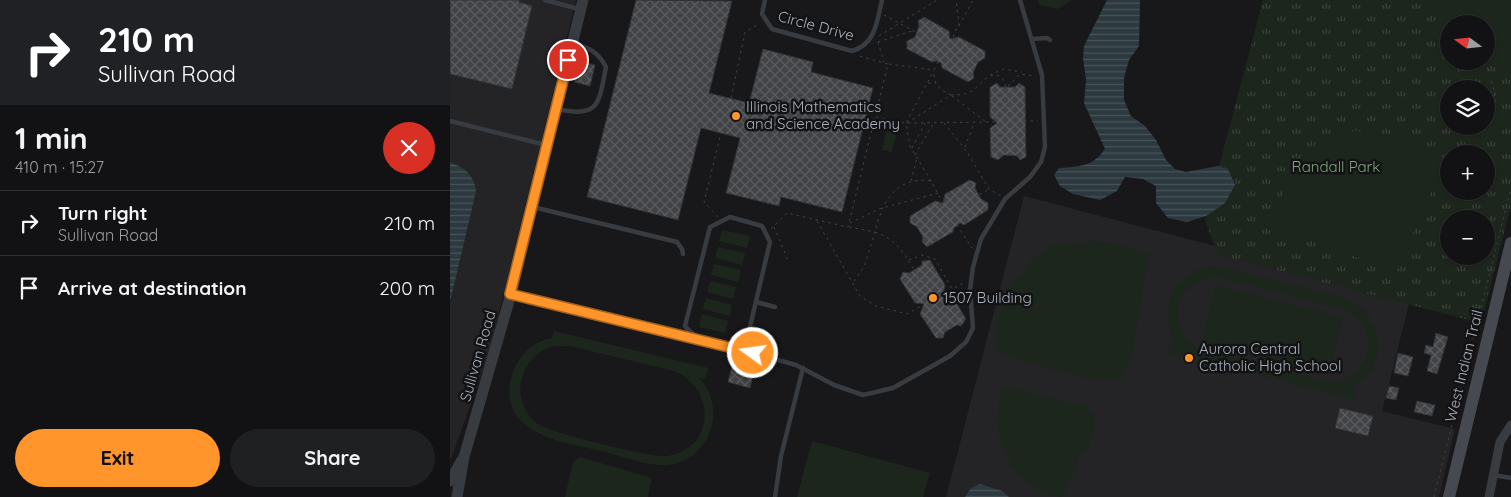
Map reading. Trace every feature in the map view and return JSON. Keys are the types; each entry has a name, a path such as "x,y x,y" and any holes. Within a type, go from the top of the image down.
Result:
{"main road":[{"name":"West Indian Trail","path":"1449,497 1511,243"}],"street":[{"name":"Sullivan Road","path":"457,497 464,457 510,294 582,5"},
{"path":"1489,497 1500,442 1511,425"},
{"name":"Sullivan Road","path":"450,481 464,457"}],"lane":[{"path":"544,0 582,5"},
{"name":"Circle Drive","path":"765,0 762,14 772,29 852,51 862,48 872,39 882,0"},
{"path":"510,294 728,346 803,368 834,385 863,394 880,393 893,388 942,360 966,342 973,328 971,283 981,239 1005,199 1030,177 1041,162 1045,147 1042,79 1020,0"},
{"path":"1032,38 1047,38 1050,40"},
{"path":"557,109 580,114 592,109 600,96 606,67 599,54 588,48 572,44"},
{"path":"450,121 547,145"},
{"path":"532,207 677,242 683,254"},
{"path":"699,338 685,326 710,227 730,217 747,221 762,226 770,242 748,331 744,340 728,346"},
{"path":"756,302 775,307"},
{"path":"775,497 781,456 803,368"},
{"path":"1493,474 1511,478"}],"path":[{"path":"884,63 878,42 874,39 937,0"},
{"path":"956,0 959,13 958,28"},
{"path":"953,37 974,0"},
{"path":"879,12 932,41"},
{"path":"731,98 746,32 765,20"},
{"path":"878,42 913,31"},
{"path":"856,50 860,57 888,64 934,70"},
{"path":"938,62 906,123 907,139 911,149 942,201"},
{"path":"848,227 888,64"},
{"path":"906,123 951,95 970,92 989,76 1004,69 1042,79"},
{"path":"934,70 936,83 940,90 951,95 986,122"},
{"path":"1007,107 1008,87 1023,73"},
{"path":"989,76 1000,78 1008,87"},
{"path":"927,84 936,83"},
{"path":"875,116 906,123 994,122"},
{"path":"1024,121 1044,120"},
{"path":"964,148 974,122"},
{"path":"911,149 925,123"},
{"path":"915,155 933,123"},
{"path":"943,123 964,148 989,189 1005,199"},
{"path":"721,133 704,202 722,220"},
{"path":"911,182 917,158"},
{"path":"852,284 864,268 881,209 893,193 911,182 931,181"},
{"path":"1434,497 1511,188"},
{"path":"963,205 989,189"},
{"path":"849,223 881,209 938,193"},
{"path":"767,234 787,213 816,221 875,232 894,241 924,286"},
{"path":"816,221 860,296 876,306 907,314 921,306"},
{"path":"774,226 787,258 786,262"},
{"path":"957,226 976,255"},
{"path":"908,261 922,256 935,258 952,288"},
{"path":"946,291 960,283 971,283"}],"shaded area":[{"path":"450,0 576,0 489,353 450,462"},
{"path":"1107,0 1140,0 1139,46 1129,60 1124,78 1124,100 1131,116 1145,126 1156,140 1166,160 1175,169 1186,172 1218,166 1228,169 1235,185 1225,203 1206,216 1187,222 1168,218 1156,203 1156,186 1143,179 1125,177 1117,191 1100,200 1073,194 1060,186 1054,175 1059,168 1090,163 1105,149 1084,103 1086,80 1083,58 1084,46"},
{"path":"450,162 471,176 476,191 450,302"},
{"name":"Aurora Central Catholic High School","path":"1024,196 1215,246 1219,255 1409,304 1382,411 1455,429 1439,497 946,497"},
{"path":"980,484 1002,491 1009,497 965,497 971,488"}],"green space":[{"path":"1037,0 1072,0 1057,9 1040,5"},
{"name":"Randall Park","path":"1263,0 1511,0 1511,205 1481,323 1218,255 1205,220"},
{"path":"1447,0 1511,0 1511,60 1495,57 1495,15 1440,15 1440,44 1432,42 1440,8"},
{"path":"1495,109 1506,111 1503,127 1495,125"},
{"path":"887,130 897,132 892,152 882,150"},
{"path":"1354,131 1399,137 1440,166 1440,172 1396,272 1274,226 1285,187 1312,148"},
{"path":"722,230 750,236 747,248 719,241"},
{"path":"1089,241 1114,243 1149,255 1132,356 1120,378 1097,380 1079,377 1040,367 997,352 997,325 1000,314 1009,291 1024,269 1041,252 1051,247 1065,243"},
{"path":"718,247 745,253 742,265 715,258"},
{"path":"714,264 741,270 738,282 711,275"},
{"path":"1213,266 1227,268 1343,298 1365,310 1376,328 1379,351 1372,370 1352,388 1356,389 1354,399 1168,352 1170,342 1175,343 1167,317 1168,305 1172,294 1188,275 1199,269","holes":["1211,277 1227,279 1349,312 1360,322 1366,332 1367,355 1353,373 1342,379 1328,382 1197,348 1187,340 1181,330 1178,319 1182,297 1189,288 1199,281"]},
{"path":"710,281 736,287 733,299 707,292"},
{"path":"1216,285 1344,317 1329,374 1202,341"},
{"path":"706,298 732,305 730,316 703,309"},
{"path":"702,314 728,321 725,333 699,327"},
{"path":"554,331 708,368 705,379 699,378 708,390 712,403 713,417 704,443 695,453 683,461 669,465 653,465 554,440 538,433 524,423 514,411 510,395 512,375 518,362 527,351 539,342 552,338","holes":["555,346 570,346 674,371 688,380 698,391 703,404 705,418 702,431 694,442 683,451 667,456 658,456 604,445 541,426 530,417 520,394 525,370 532,359 542,351"]},
{"path":"1002,386 1074,404 1084,404 1094,414 1094,432 1088,448 1081,453 1063,497 1052,496 1031,485 1014,468 1007,457 1002,447 997,423"},
{"path":"812,441 930,473 923,497 797,497"},
{"path":"580,457 649,477 651,481 648,497 565,497 573,462"}],"building":[{"path":"450,0 519,0 519,2 532,6 512,89 450,74"},
{"name":"Illinois Mathematics and Science Academy","path":"636,0 732,1 709,93 749,103 763,49 813,62 811,72 873,88 842,212 781,197 779,206 726,193 740,138 701,128 678,220 587,197"},
{"path":"924,17 949,31 950,39 959,37 985,51 985,58 978,62 973,73 974,78 968,82 942,68 941,63 932,62 907,49 907,41 915,37 919,26 918,21"},
{"path":"580,61 595,65 590,86 574,82"},
{"path":"997,83 1000,87 1015,87 1019,83 1025,87 1026,157 1020,160 1017,156 1004,155 998,160 991,157 990,128 997,123 990,117 990,87"},
{"path":"970,180 976,183 975,188 981,199 988,203 988,210 964,225 960,223 954,228 953,232 927,247 922,242 923,237 917,227 910,223 910,216 935,201 943,203 945,194"},
{"name":"1507 Building","path":"930,260 945,285 944,292 951,294 966,319 961,326 957,325 945,332 943,338 936,338 920,314 924,304 915,303 900,279 903,272 909,273 922,265 922,261"},
{"path":"1436,333 1448,337 1437,374 1427,371 1431,355 1424,353 1426,345 1433,347"},
{"path":"1398,353 1413,357 1408,376 1394,373"},
{"path":"732,366 754,371 750,388 728,382"},
{"path":"1389,386 1399,388 1396,400 1386,398"},
{"path":"1417,401 1435,405 1432,416 1414,412"},
{"path":"1340,408 1373,416 1368,436 1335,428"}],"place":[{"name":"Illinois Mathematics and Science Academy","path":"736,116"},
{"name":"1507 Building","path":"933,298"},
{"name":"Aurora Central Catholic High School","path":"1189,358"}],"route":[{"path":"568,60 510,294 753,353"}]}
